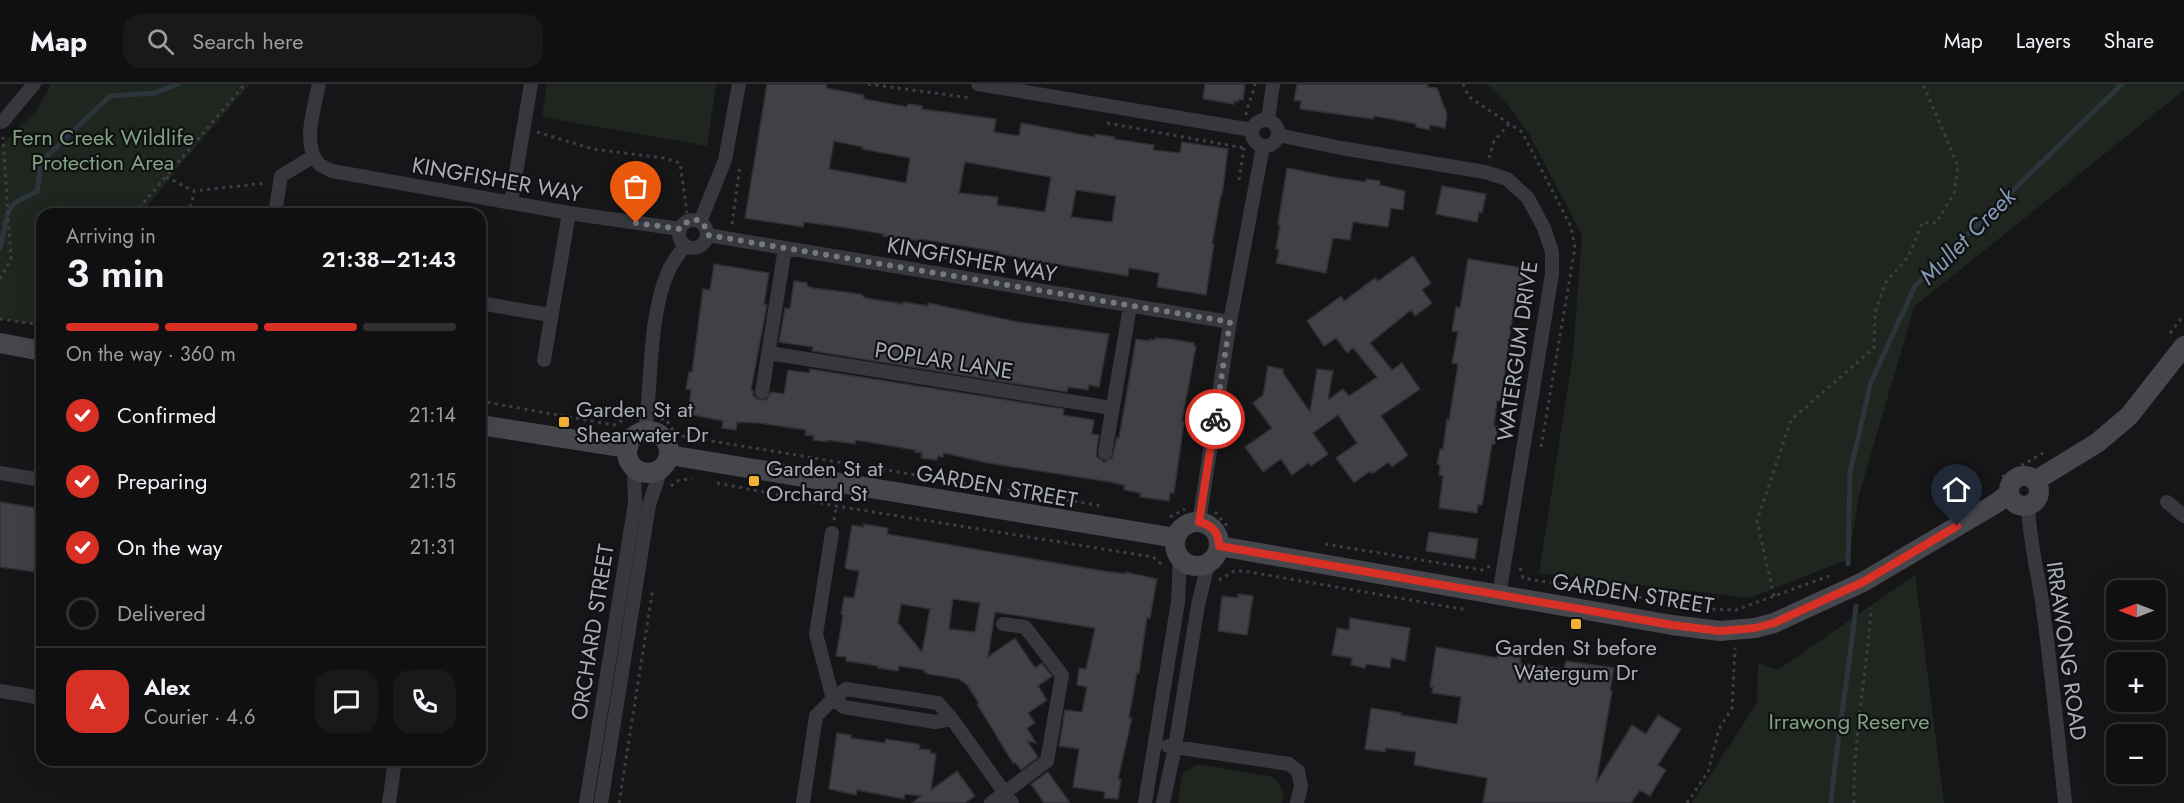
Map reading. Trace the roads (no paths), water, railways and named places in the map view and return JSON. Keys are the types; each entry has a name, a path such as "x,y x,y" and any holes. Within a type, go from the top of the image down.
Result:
{"street":[{"path":"4,127 3,121 34,84"},
{"path":"276,208 281,176 314,156 310,139 319,84"},
{"path":"511,202 531,84"},
{"path":"690,224 706,227 707,235 704,242 697,247 685,245 680,238 725,160 739,84"},
{"path":"978,84 1249,130"},
{"path":"1268,120 1273,84"},
{"path":"1249,130 1258,121 1268,120 1276,126 1278,135 1273,143 1263,146"},
{"path":"1249,130 1254,140 1263,146"},
{"name":"WATERGUM DRIVE","path":"1278,135 1485,172 1507,179 1528,198 1544,228 1552,252 1550,285 1499,595"},
{"path":"1213,572 1191,566 1180,558 1175,549 1176,538 1193,515 1263,146"},
{"name":"KINGFISHER WAY","path":"314,156 320,165 332,171 569,213 690,224"},
{"path":"544,360 569,213"},
{"name":"KINGFISHER WAY","path":"707,235 1230,322"},
{"path":"646,425 664,439 668,446 665,462 649,473 633,468 629,460 628,448 634,437 646,425 660,297 668,273 685,245"},
{"path":"762,392 785,248"},
{"path":"486,304 550,315"},
{"path":"1105,453 1130,307"},
{"path":"0,343 36,350"},
{"path":"2035,481 2097,443 2129,416 2184,346"},
{"name":"POPLAR LANE","path":"769,353 1112,408"},
{"path":"486,426 628,448"},
{"name":"GARDEN STREET","path":"665,462 1176,538"},
{"name":"ORCHARD STREET","path":"601,803 649,505 665,462"},
{"name":"ORCHARD STREET","path":"586,803 635,502 633,468"},
{"path":"0,473 36,479"},
{"path":"2026,476 2038,485 2038,495 2032,503 2018,505 2004,486 2017,477 2026,476"},
{"name":"GARDEN STREET","path":"1219,546 1720,631 1755,628 1774,623 1863,582 1995,504 2004,486"},
{"path":"2167,502 2184,516"},
{"name":"IRRAWONG ROAD","path":"2028,505 2028,526 2051,670 2065,803"},
{"path":"1163,803 1175,747 1198,605 1213,572 1219,546 1218,536 1214,530 1193,515"},
{"path":"832,533 816,634 833,699 844,707 935,722 952,718 1008,798"},
{"path":"1145,803 1178,602 1180,558"},
{"path":"991,803 1008,798 1047,761 1062,675 1025,627 1003,624"},
{"path":"0,691 36,697"},
{"path":"803,803 816,716 833,699"},
{"path":"1154,744 1288,764 1298,771 1301,786 1297,803"},
{"path":"389,803 394,766"}],"waterway":[{"path":"0,248 8,212 17,202 37,192 41,162 110,96 155,93 178,84"},
{"name":"Mullet Creek","path":"1848,564 1850,472 1871,382 1915,286 2122,84"},
{"name":"Mullet Creek","path":"1831,803 1856,606"}],"place":[{"name":"Garden St at Shearwater Dr","path":"564,422"},
{"name":"Garden St at Orchard St","path":"754,481"},
{"name":"Garden St before Watergum Dr","path":"1576,624"}],"park label":[{"name":"Fern Creek Wildlife Protection Area","path":"103,150"},
{"name":"Irrawong Reserve","path":"1849,721"}]}
